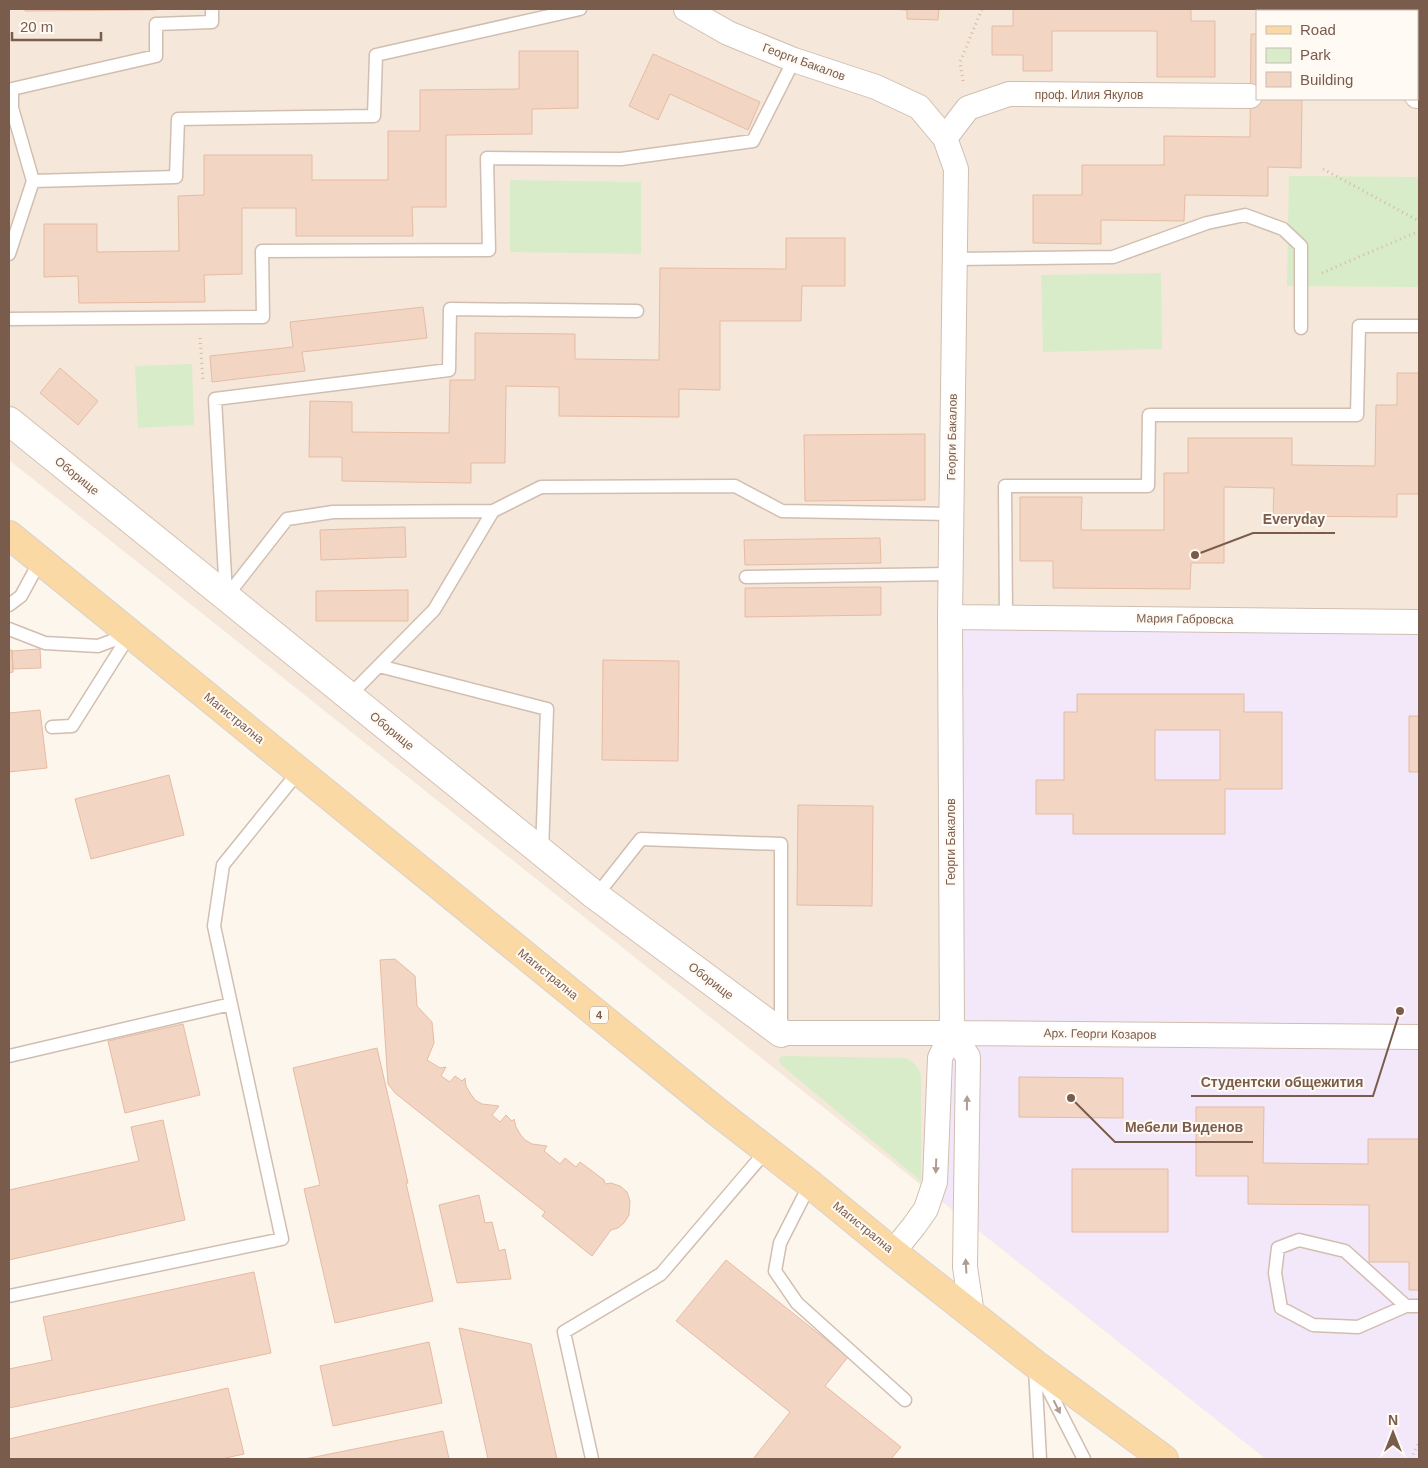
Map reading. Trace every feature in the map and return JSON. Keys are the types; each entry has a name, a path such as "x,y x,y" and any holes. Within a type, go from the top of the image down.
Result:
{"main road":[{"name":"Магистрална","path":"9,536 893,1252 1035,1364 1164,1459"}],"street":[{"name":"Георги Бакалов","path":"686,9 728,33 794,60 876,87 919,107 945,138 956,169 950,617 952,1033 940,1058 935,1182 926,1209 893,1252"},
{"name":"проф. Илия Якулов","path":"968,108 1009,94 1250,96"},
{"path":"945,138 968,108"},
{"name":"Оборище","path":"9,421 596,896 781,1033"},
{"name":"Мария Габровска","path":"950,617 1419,622"},
{"name":"Арх. Георги Козаров","path":"781,1033 1419,1037"},
{"path":"952,1033 968,1057 965,1267 972,1314"}],"lane":[{"path":"9,254 33,181 10,108 12,89 156,56 156,24 212,22 212,9"},
{"path":"33,181 176,177 178,119 374,116 376,55 580,9"},
{"path":"9,319 263,317 262,252 489,250 487,158 621,159 753,142 794,60"},
{"path":"955,259 1113,257 1207,223 1245,215 1283,229 1301,246 1301,328"},
{"path":"226,597 215,398 449,370 450,309 638,311"},
{"path":"1006,617 1005,486 1148,486 1149,415 1357,415 1360,326 1419,326"},
{"path":"226,597 287,519 333,512 493,510 540,487 736,486 782,510 952,514"},
{"path":"349,696 434,610 493,510"},
{"path":"9,605 21,596 40,561"},
{"path":"746,577 951,574"},
{"path":"9,629 45,643 98,646 130,634"},
{"path":"52,727 72,726 130,634"},
{"path":"379,666 547,709 542,852"},
{"path":"9,1296 282,1239 214,926 223,865 299,771"},
{"path":"596,896 641,839 781,844 781,1033"},
{"path":"9,1056 230,1004"},
{"path":"592,1459 564,1332 661,1274 766,1150"},
{"path":"810,1184 780,1243 774,1271 797,1302 905,1400"},
{"path":"1406,1306 1345,1251 1299,1240 1278,1248 1275,1273 1281,1308 1313,1325 1358,1327 1406,1306 1419,1306"},
{"path":"1035,1364 1040,1459"},
{"path":"1035,1364 1084,1459"}],"path":[{"path":"968,108 960,62 982,9"},
{"path":"1323,169 1419,221"},
{"path":"1301,283 1419,231"},
{"path":"198,317 204,387 215,398"},
{"path":"1411,1459 1419,1442"}],"shaded area":[{"path":"9,9 1419,9 1419,1459 1266,1459 9,460"},
{"path":"950,617 1419,622 1419,1459 1266,1459 943,1202 952,1033"}],"green space":[{"path":"1289,176 1419,177 1419,287 1287,286"},
{"path":"510,180 641,182 641,254 510,252"},
{"path":"1161,273 1162,349 1043,352 1041,275"},
{"path":"192,364 194,425 138,428 135,366"},
{"path":"780,1057 906,1058 913,1063 919,1069 921,1075 921,1181 781,1065"}],"building":[{"path":"25,9 156,9 156,10 25,11"},
{"path":"886,9 939,9 938,20 907,19 907,10"},
{"path":"1013,9 1191,9 1191,21 1215,21 1215,77 1157,77 1157,31 1052,31 1052,71 1023,71 1023,55 992,55 992,26 1013,26"},
{"path":"1419,9 1419,34 1418,10 1375,10"},
{"path":"1251,34 1256,34 1256,100 1302,100 1301,168 1268,167 1268,196 1185,195 1184,221 1101,220 1101,244 1033,243 1033,195 1082,195 1082,165 1164,165 1164,136 1250,137"},
{"path":"519,51 578,51 578,108 532,109 532,134 446,135 446,207 412,207 413,236 296,236 296,208 242,208 242,274 204,275 205,302 79,303 78,276 44,277 44,224 97,224 97,252 179,251 178,196 204,195 204,155 312,155 312,180 388,180 388,131 420,131 420,90 519,89"},
{"path":"653,54 760,102 748,130 670,94 658,120 629,106"},
{"path":"786,238 845,238 845,286 802,286 801,321 720,321 720,390 679,389 679,417 559,416 559,387 506,386 505,463 471,463 471,483 342,481 342,457 309,457 310,401 352,402 352,432 449,433 450,380 475,380 475,333 575,334 575,359 659,360 660,268 786,269"},
{"path":"423,307 427,338 302,352 305,371 212,382 210,356 293,347 290,322"},
{"path":"60,368 98,401 78,425 40,393"},
{"path":"1397,373 1419,373 1419,494 1397,494 1397,517 1273,516 1274,488 1224,487 1224,563 1191,563 1190,589 1053,588 1053,561 1020,561 1020,497 1082,497 1081,530 1164,530 1164,473 1188,473 1188,438 1292,438 1292,465 1375,466 1376,405 1397,405"},
{"path":"925,434 925,500 805,501 804,435"},
{"path":"405,527 406,557 321,560 320,530"},
{"path":"880,538 881,563 745,565 744,540"},
{"path":"881,587 881,615 745,617 745,588"},
{"path":"408,590 408,621 316,621 316,591"},
{"path":"40,649 41,668 13,669 12,651"},
{"path":"9,650 12,650 13,672 9,673"},
{"path":"603,660 679,661 678,761 602,760"},
{"path":"1077,694 1244,694 1244,712 1282,712 1282,789 1225,789 1225,834 1073,834 1073,814 1036,814 1036,780 1064,780 1064,712 1077,712","holes":["1155,730 1220,730 1220,780 1155,780"]},
{"path":"40,710 47,768 9,772 9,713"},
{"path":"1409,716 1419,716 1419,772 1409,772"},
{"path":"169,775 184,835 91,859 75,799"},
{"path":"798,805 873,806 872,906 797,905"},
{"path":"395,959 415,976 417,1006 432,1022 434,1043 427,1060 440,1068 446,1067 441,1076 450,1082 455,1076 462,1081 465,1078 466,1086 475,1100 482,1104 499,1106 492,1115 500,1122 506,1115 512,1121 514,1119 516,1127 525,1140 532,1144 547,1146 544,1151 560,1164 565,1158 576,1167 580,1162 604,1180 605,1184 611,1183 620,1186 627,1192 630,1201 629,1215 618,1228 611,1230 592,1256 542,1216 545,1212 395,1093 388,1084 380,960"},
{"path":"183,1024 200,1095 125,1113 108,1041"},
{"path":"377,1048 433,1301 335,1323 304,1189 320,1185 293,1068"},
{"path":"1019,1077 1123,1078 1123,1118 1019,1117"},
{"path":"1196,1107 1264,1107 1263,1163 1368,1164 1368,1139 1419,1139 1419,1290 1409,1290 1409,1262 1369,1262 1369,1205 1248,1204 1248,1176 1196,1176"},
{"path":"163,1120 185,1220 9,1260 9,1190 139,1161 131,1127"},
{"path":"1072,1169 1168,1169 1168,1232 1072,1232"},
{"path":"479,1195 485,1223 492,1222 499,1251 505,1249 511,1279 457,1283 439,1205"},
{"path":"726,1260 848,1357 825,1386 901,1447 891,1459 753,1459 790,1412 676,1321"},
{"path":"254,1272 271,1353 9,1408 9,1369 52,1360 43,1317"},
{"path":"459,1328 531,1344 557,1459 488,1459"},
{"path":"429,1342 442,1403 333,1426 320,1366"},
{"path":"228,1388 244,1454 221,1459 9,1459 9,1439"},
{"path":"443,1431 449,1459 305,1459"}],"place":[{"name":"Everyday","path":"1195,555"},
{"name":"Студентски общежития","path":"1400,1011"},
{"name":"Мебели Виденов","path":"1071,1098"}]}
